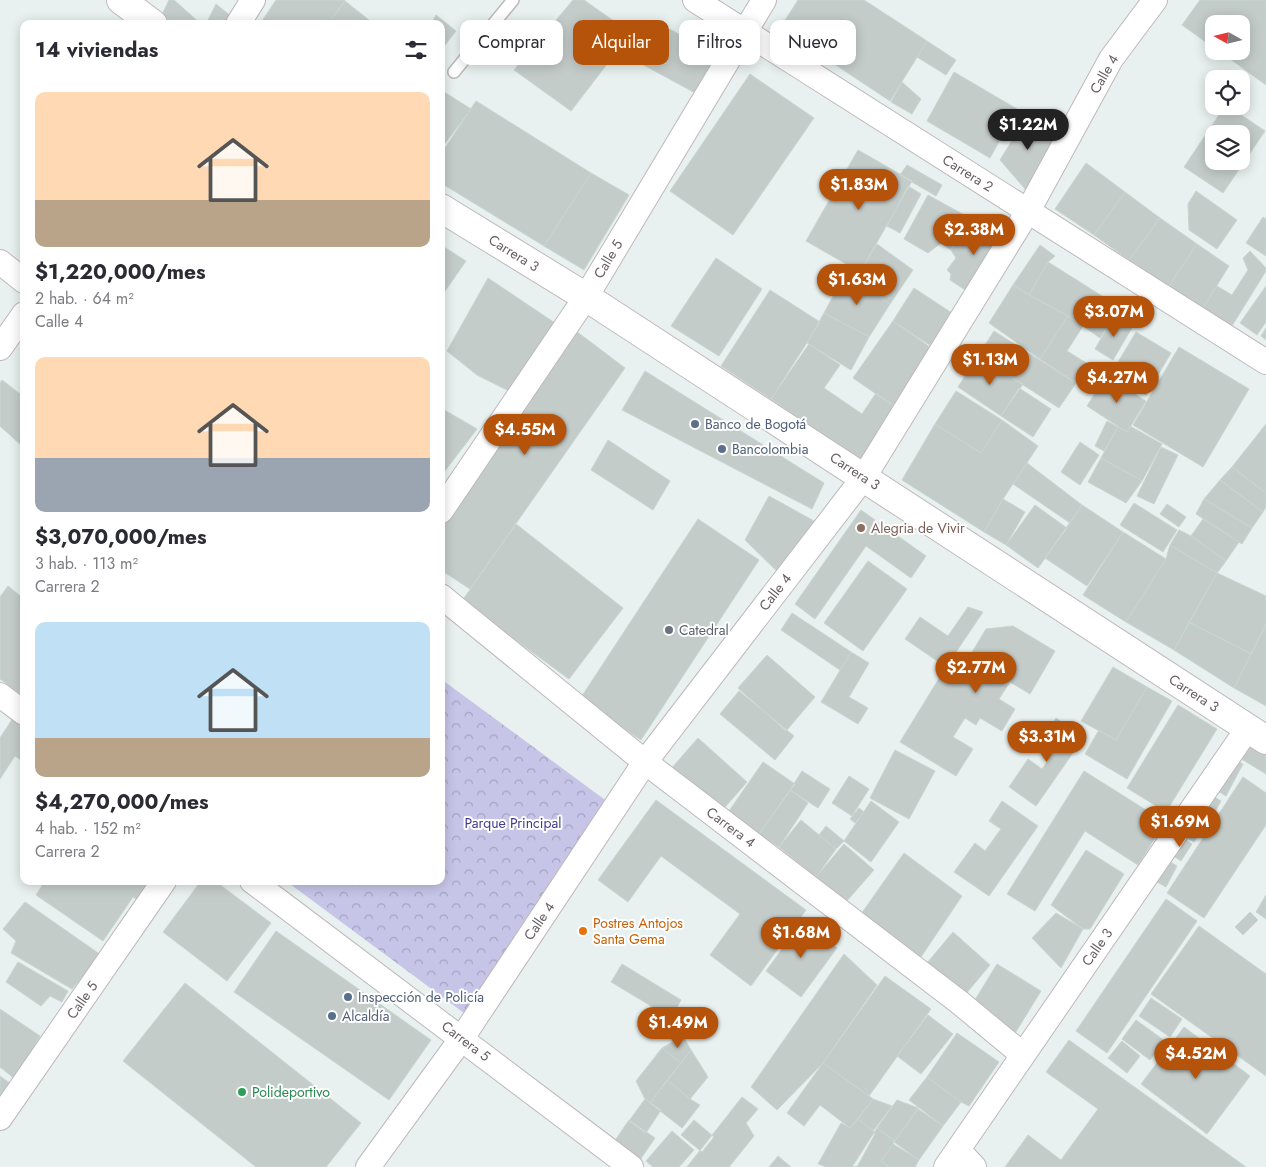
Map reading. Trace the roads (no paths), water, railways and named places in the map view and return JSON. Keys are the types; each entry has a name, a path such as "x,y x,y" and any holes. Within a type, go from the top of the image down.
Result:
{"main road":[{"path":"121,0 148,20"},
{"name":"Carrera 3","path":"445,210 586,297 1257,734"}],"street":[{"path":"240,20 253,0"},
{"name":"Carrera 2","path":"695,0 727,20"},
{"name":"Calle 5","path":"751,20 764,0"},
{"name":"Calle 4","path":"368,1167 462,1038 645,762 864,477 1028,211 1111,59 1155,0"},
{"name":"Carrera 2","path":"760,41 1266,362"},
{"name":"Calle 5","path":"445,505 586,297 724,65"},
{"path":"0,262 20,278"},
{"path":"0,348 20,320"},
{"name":"Carrera 4","path":"445,599 645,762 959,1002 1023,1055"},
{"name":"Calle 3","path":"952,1159 1023,1055 1257,734"},
{"name":"Calle 5","path":"0,1118 161,885"},
{"name":"Carrera 5","path":"257,885 632,1167"},
{"path":"952,1159 974,1167"}],"lane":[{"path":"454,72 513,0"}],"place":[{"name":"Banco de Bogotá","path":"695,424"},
{"name":"Bancolombia","path":"722,449"},
{"name":"Alegria de Vivir","path":"861,528"},
{"name":"Catedral","path":"669,630"},
{"name":"Postres Antojos Santa Gema","path":"583,931"},
{"name":"Inspección de Policía","path":"348,997"},
{"name":"Alcaldía","path":"332,1016"},
{"name":"Polideportivo","path":"242,1092"}],"park label":[{"name":"Parque Principal","path":"513,823"}]}
